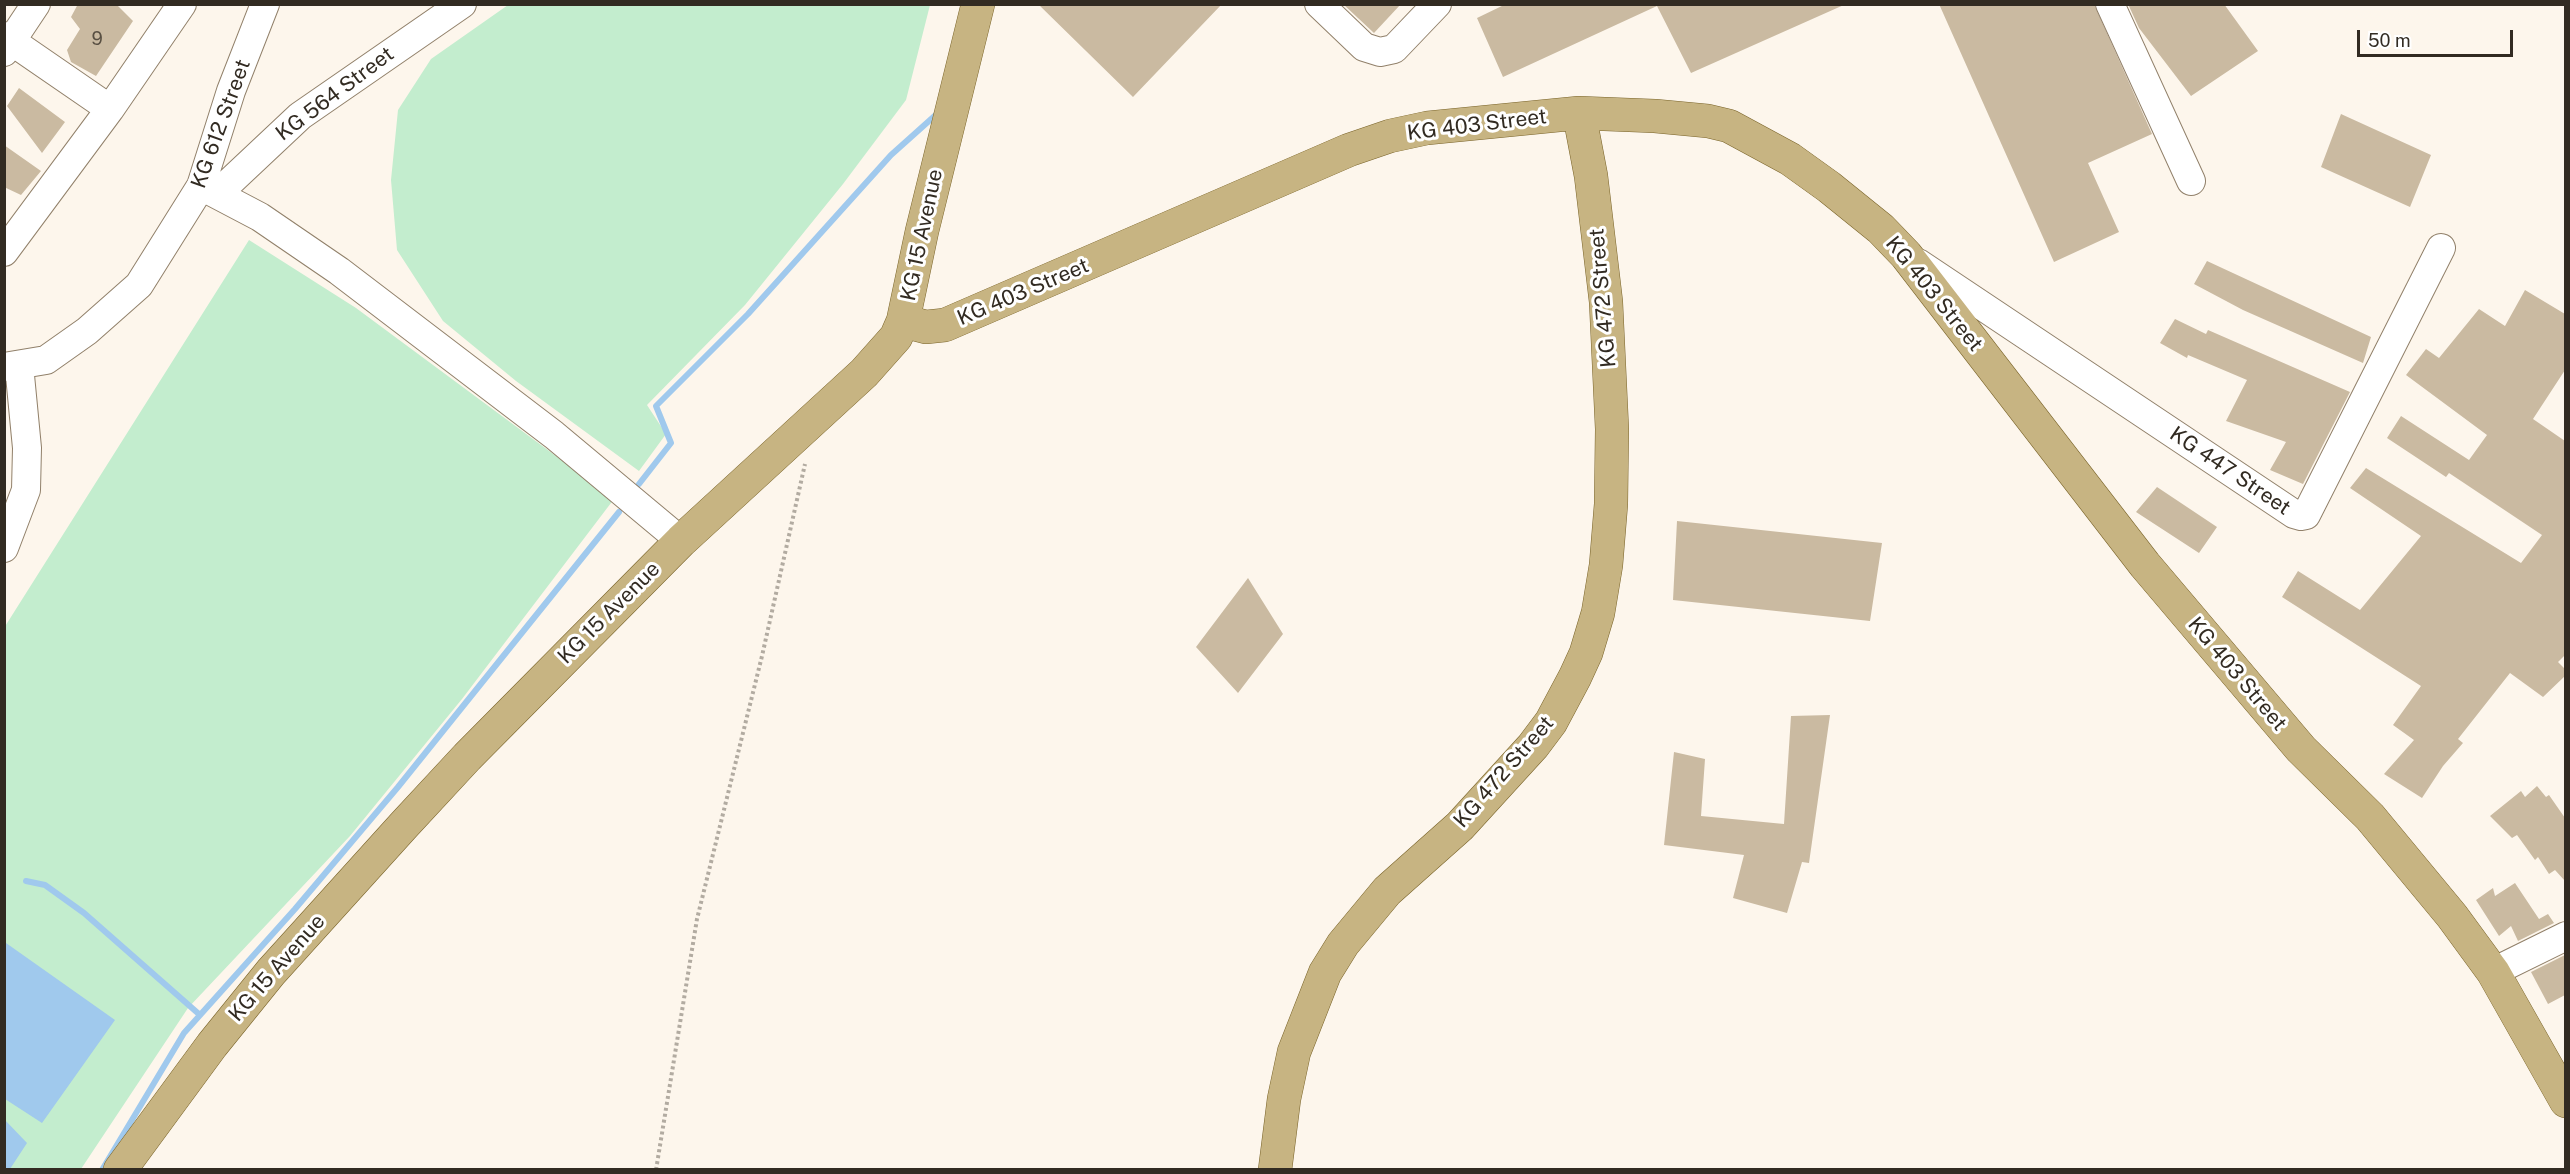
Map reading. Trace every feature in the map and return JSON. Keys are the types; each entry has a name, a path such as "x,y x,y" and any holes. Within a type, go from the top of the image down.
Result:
{"main road":[{"name":"KG 15 Avenue","path":"120,1170 212,1045 271,972 467,757 681,541 864,373 896,337 903,321 943,141 978,4"},
{"name":"KG 403 Street","path":"903,321 936,327 945,325 1349,150 1390,136 1427,128 1579,114 1655,116 1708,121 1730,126 1790,159 1881,229 1906,255 2145,565 2301,749 2370,817 2452,916 2493,972 2565,1101"},
{"name":"KG 472 Street","path":"1275,1170 1284,1099 1294,1052 1325,973 1343,944 1387,891 1460,826 1533,746 1568,693 1586,653 1598,613 1609,524 1612,429 1606,302 1591,176 1579,114"}],"street":[{"path":"36,4 7,43 110,109"},
{"path":"4,252 110,109 182,4"},
{"name":"KG 612 Street","path":"12,366 46,360 87,331 138,285 209,190 231,91 265,4"},
{"name":"KG 564 Street","path":"209,190 300,116 462,4"},
{"path":"1319,4 1364,46 1380,52 1394,49 1437,4"},
{"path":"2110,4 2191,181"},
{"path":"209,190 260,217 357,284 554,435 681,541"},
{"name":"KG 447 Street","path":"1906,255 2294,514 2301,516 2306,515 2441,248"},
{"path":"4,548 26,490 27,448 12,366"},
{"path":"2493,972 2565,936"}],"path":[{"path":"656,1170 697,919 762,656 815,419"}],"green space":[{"path":"508,5 930,5 906,100 843,184 745,305 647,405 666,434 639,471 516,381 443,321 397,250 391,180 398,110 431,59"},
{"path":"249,240 356,308 614,499 462,699 350,836 188,1008 81,1169 5,1169 4,628"}],"water":[{"path":"6,943 115,1020 42,1123 5,1099"},
{"path":"4,1119 27,1143 10,1169 5,1169"}],"building":[{"path":"78,4 116,4 133,21 96,76 71,62 67,50 80,29 71,17"},
{"path":"1038,4 1222,4 1133,97"},
{"path":"1343,4 1401,4 1374,33"},
{"path":"1506,4 1846,4 1691,73 1657,6 1503,77 1477,18"},
{"path":"1939,4 2094,4 2152,134 2088,163 2119,232 2054,262"},
{"path":"2128,4 2224,4 2258,51 2191,96 2139,28"},
{"path":"19,88 65,122 42,153 7,106"},
{"path":"2341,114 2431,155 2410,207 2321,167"},
{"path":"4,145 41,171 21,195 4,187"},
{"path":"2207,261 2371,337 2363,363 2243,310 2194,284"},
{"path":"2525,290 2565,314 2565,370 2533,419 2565,441 2565,655 2558,662 2565,669 2565,676 2543,697 2510,673 2458,739 2463,743 2443,766 2422,798 2384,774 2414,740 2393,725 2421,686 2282,597 2298,571 2360,610 2421,536 2350,488 2366,468 2521,563 2542,535 2449,473 2446,477 2387,438 2401,416 2469,460 2487,435 2406,375 2426,349 2439,358 2479,309 2505,326"},
{"path":"2175,319 2206,334 2208,330 2350,392 2303,484 2270,470 2286,442 2226,421 2247,380 2188,355 2187,358 2160,343"},
{"path":"2157,487 2217,527 2199,553 2136,512"},
{"path":"1677,521 1882,543 1870,621 1673,600"},
{"path":"1248,578 1283,634 1238,693 1196,647"},
{"path":"1830,715 1809,863 1802,862 1787,913 1733,898 1744,855 1664,845 1674,752 1705,759 1701,816 1784,824 1791,716"},
{"path":"2537,786 2546,797 2549,795 2565,818 2565,881 2555,870 2549,874 2538,857 2535,860 2517,835 2512,838 2490,816 2521,791 2525,797"},
{"path":"2515,883 2539,919 2548,914 2554,923 2518,941 2511,926 2499,936 2476,900 2493,888 2495,896"},
{"path":"2565,955 2565,995 2548,1004 2531,972"}],"waterway":[{"path":"639,484 671,443 656,406 748,314 891,155 939,112"},
{"path":"102,1170 184,1033 295,909 398,787 619,512"},
{"path":"26,881 45,885 84,913 200,1015"}]}
